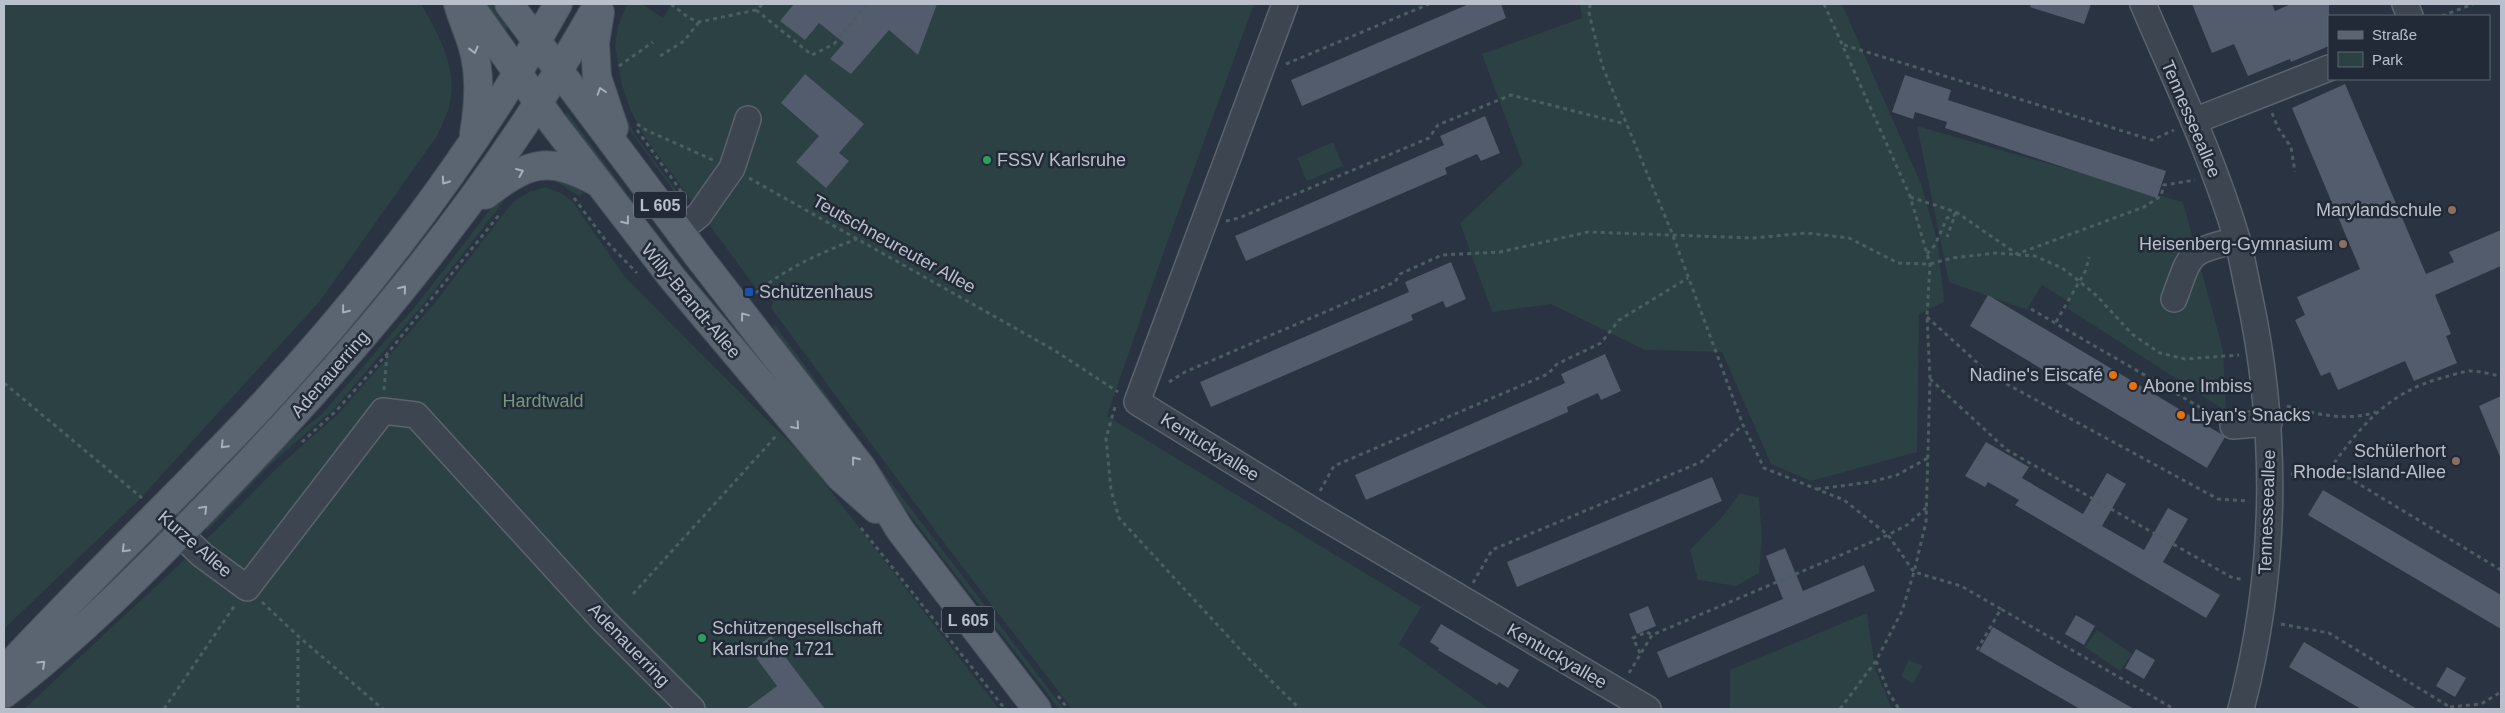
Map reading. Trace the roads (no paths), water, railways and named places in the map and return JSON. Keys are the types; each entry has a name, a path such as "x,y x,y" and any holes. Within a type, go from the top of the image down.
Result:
{"main road":[{"path":"458,4 462,20 472,42 478,70 478,106 472,141"},
{"name":"Willy-Brandt-Allee","path":"469,4 596,182 673,279 840,477 900,530 1047,702"},
{"name":"Willy-Brandt-Allee","path":"510,4 679,231 862,468 900,530"},
{"name":"Adenauerring","path":"4,671 147,502 258,410 336,321 404,237 472,141 558,4"},
{"name":"Adenauerring","path":"4,694 32,673 180,534 303,406 377,321 466,209 521,132 598,4"},
{"path":"602,4 595,43 597,77 622,154"},
{"path":"466,209 503,180 528,168 559,166 576,170 596,182"}],"street":[{"name":"Kentuckyallee","path":"1285,4 1204,225 1129,397 1310,509 1648,709"},
{"name":"Tennesseeallee","path":"2143,4 2216,176 2237,240 2261,351 2268,412 2271,503 2265,583 2260,620 2241,709"},
{"path":"2194,121 2328,68"},
{"path":"679,231 699,215 732,168 748,119"},
{"path":"2174,299 2192,256 2201,249 2237,240"},
{"name":"Kurze Allee","path":"147,502 202,555 247,588 383,411"},
{"name":"Adenauerring","path":"383,411 416,415 604,621 692,709"},
{"path":"2233,426 2268,412"}],"place":[{"name":"FSSV Karlsruhe","path":"987,160"},
{"name":"Marylandschule","path":"2452,210"},
{"name":"Heisenberg-Gymnasium","path":"2343,244"},
{"name":"Schützenhaus","path":"749,292"},
{"name":"Nadine's Eiscafé","path":"2113,375"},
{"name":"Abone Imbiss","path":"2133,386"},
{"name":"Liyan's Snacks","path":"2181,415"},
{"name":"Schülerhort Rhode-Island-Allee","path":"2456,461"},
{"name":"Schützengesellschaft Karlsruhe 1721","path":"702,638"}],"park label":[{"name":"Hardtwald","path":"543,401"}]}
